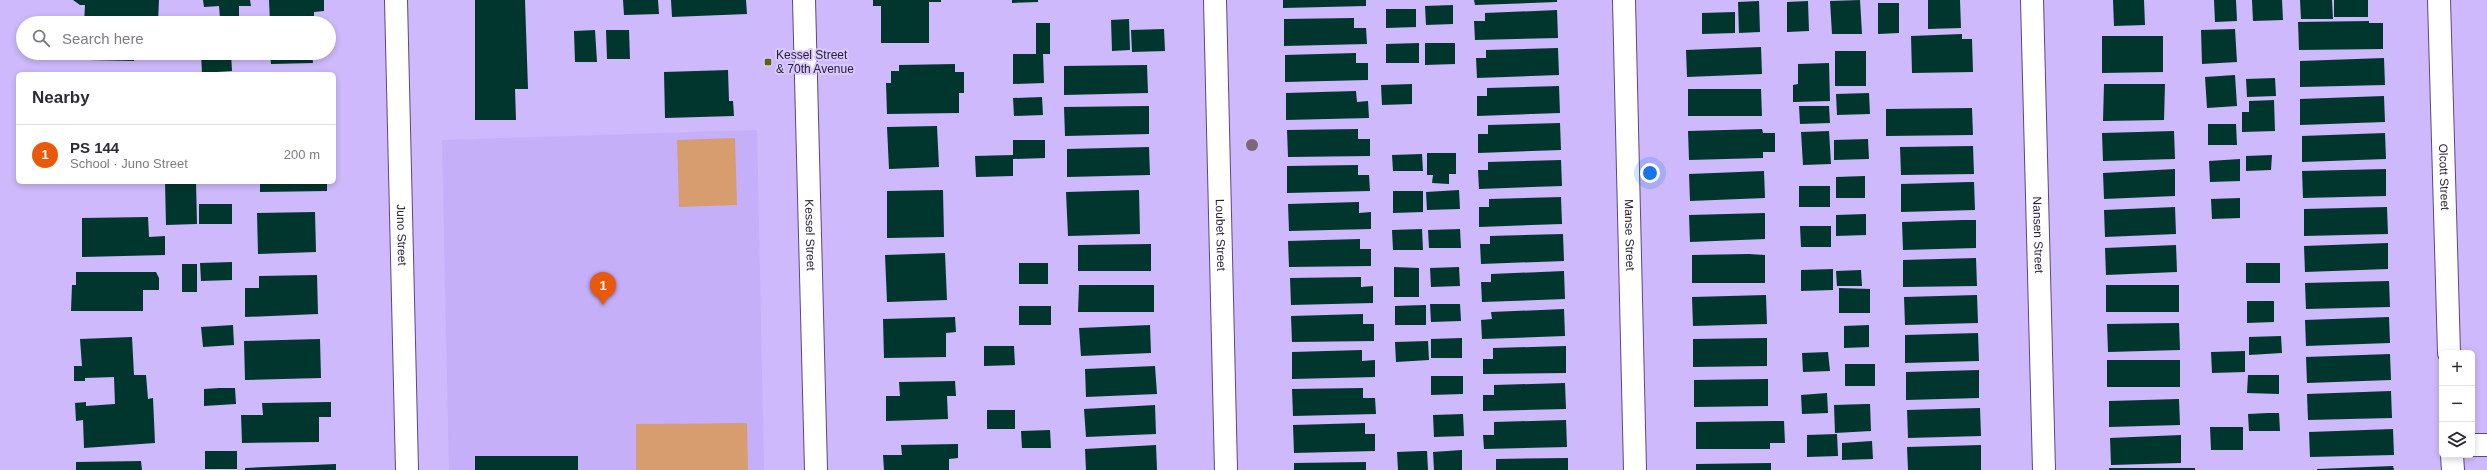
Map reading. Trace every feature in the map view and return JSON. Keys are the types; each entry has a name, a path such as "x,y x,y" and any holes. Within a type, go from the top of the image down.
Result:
{"street":[{"name":"Juno Street","path":"396,0 407,470"},
{"name":"Kessel Street","path":"804,0 816,470"},
{"name":"Loubet Street","path":"1215,0 1226,470"},
{"name":"Manse Street","path":"1624,0 1635,470"},
{"name":"Nansen Street","path":"2032,0 2044,470"},
{"name":"Olcott Street","path":"2439,0 2449,350"},
{"path":"2475,446 2487,445"},
{"path":"2452,458 2453,470"}],"shaded area":[{"path":"757,130 764,470 449,470 442,140"},
{"path":"735,138 737,205 679,207 677,140"},
{"path":"747,423 748,470 636,470 636,424"}],"building":[{"path":"73,0 159,0 158,16 84,16 85,5 80,5"},
{"path":"203,0 250,0 251,6 239,6 239,16 220,16 219,6 204,7"},
{"path":"269,0 324,0 324,11 314,12 314,16 270,16"},
{"path":"475,0 525,0 528,89 515,89 516,120 475,120"},
{"path":"623,0 658,0 659,14 624,15"},
{"path":"671,0 746,0 747,14 672,17"},
{"path":"873,0 941,0 941,2 929,2 929,43 881,43 881,6 873,6"},
{"path":"1012,0 1038,0 1038,2 1012,3"},
{"path":"1283,0 1366,0 1366,6 1283,8"},
{"path":"1474,0 1557,0 1557,2 1475,5"},
{"path":"1860,0 1862,34 1832,34 1830,1"},
{"path":"1928,0 1960,0 1961,28 1928,29"},
{"path":"2113,0 2144,0 2145,25 2114,26"},
{"path":"2214,0 2236,0 2237,21 2215,22"},
{"path":"2252,0 2282,0 2283,20 2253,21"},
{"path":"2300,0 2332,0 2333,19 2301,19"},
{"path":"2334,0 2368,0 2368,17 2334,17"},
{"path":"1759,1 1760,32 1739,33 1738,2"},
{"path":"1808,1 1809,31 1787,32 1787,2"},
{"path":"1878,3 1899,3 1899,33 1878,34"},
{"path":"1453,5 1453,24 1426,25 1425,6"},
{"path":"1386,9 1416,9 1416,27 1386,28"},
{"path":"1557,10 1558,38 1475,40 1474,21 1485,21 1485,13"},
{"path":"1735,12 1735,33 1702,34 1702,13"},
{"path":"1354,18 1354,28 1366,28 1367,44 1284,46 1284,19"},
{"path":"1129,19 1130,50 1112,51 1111,20"},
{"path":"2369,21 2369,23 2383,23 2383,49 2299,50 2298,22"},
{"path":"1036,23 1050,23 1050,54 1043,54 1044,83 1013,84 1013,54 1036,54"},
{"path":"1164,29 1165,51 1132,52 1131,30"},
{"path":"2235,29 2237,62 2202,64 2201,30"},
{"path":"595,30 597,62 575,62 574,31"},
{"path":"606,30 629,30 630,59 607,59"},
{"path":"1962,34 1962,39 1972,39 1973,72 1912,73 1911,36"},
{"path":"2102,36 2163,36 2163,72 2102,73"},
{"path":"1419,43 1419,63 1386,63 1386,44"},
{"path":"1425,43 1455,43 1455,64 1425,65"},
{"path":"1761,47 1762,74 1687,77 1686,50"},
{"path":"1558,48 1559,75 1477,78 1476,58 1486,58 1486,50"},
{"path":"1835,51 1866,51 1866,86 1835,86"},
{"path":"1356,53 1356,63 1368,63 1368,80 1285,82 1285,55"},
{"path":"2384,58 2385,85 2300,87 2300,61"},
{"path":"88,60 134,60 134,61"},
{"path":"201,60 231,60 232,71 202,72"},
{"path":"271,60 313,60 313,63 271,64"},
{"path":"1829,63 1830,101 1793,102 1793,85 1798,84 1798,64"},
{"path":"955,64 955,72 964,72 964,93 959,93 959,113 887,114 886,83 891,83 891,71 899,71 899,65"},
{"path":"1147,65 1148,93 1064,95 1064,66"},
{"path":"728,70 729,101 733,101 734,116 665,118 664,72"},
{"path":"2235,75 2237,106 2207,108 2205,77"},
{"path":"2275,78 2276,96 2247,97 2246,79"},
{"path":"1412,84 1412,104 1382,105 1381,85"},
{"path":"2104,84 2165,84 2164,120 2103,121"},
{"path":"1559,86 1560,113 1477,116 1477,96 1487,96 1487,88"},
{"path":"1688,89 1761,89 1762,116 1688,116"},
{"path":"1356,91 1357,102 1368,101 1369,118 1286,120 1286,93"},
{"path":"1869,93 1870,114 1837,115 1836,94"},
{"path":"2384,96 2385,122 2300,125 2300,99"},
{"path":"1042,97 1043,115 1014,116 1013,98"},
{"path":"2274,100 2275,131 2242,132 2242,112 2249,112 2249,101"},
{"path":"1149,106 1149,134 1065,136 1064,107"},
{"path":"1799,106 1829,106 1830,123 1800,124"},
{"path":"1972,108 1973,135 1886,136 1886,109"},
{"path":"1560,123 1561,150 1478,153 1478,134 1488,134 1488,125"},
{"path":"2208,124 2236,124 2237,145 2208,145"},
{"path":"937,126 939,167 889,169 887,127"},
{"path":"1358,129 1358,139 1370,139 1370,156 1288,157 1287,130"},
{"path":"1762,129 1763,133 1775,133 1775,152 1763,152 1763,158 1689,160 1688,131"},
{"path":"1829,131 1831,164 1803,165 1801,132"},
{"path":"2174,131 2175,159 2103,161 2102,133"},
{"path":"2385,133 2386,159 2302,162 2302,136"},
{"path":"1868,139 1869,159 1834,160 1834,140"},
{"path":"1013,140 1045,140 1045,158 1013,159 1013,176 976,177 975,156 1013,155"},
{"path":"1973,146 1974,174 1901,175 1900,147"},
{"path":"1149,147 1150,175 1067,177 1067,149"},
{"path":"1427,153 1456,153 1456,174 1449,174 1449,184 1432,183 1433,175 1427,175"},
{"path":"1422,154 1423,171 1393,171 1392,155"},
{"path":"2272,155 2271,170 2246,171 2246,156"},
{"path":"2240,159 2240,181 2210,182 2209,161"},
{"path":"1561,160 1562,186 1479,189 1478,170 1488,170 1488,162"},
{"path":"1358,165 1358,175 1369,175 1370,191 1287,193 1287,166"},
{"path":"2175,169 2175,196 2104,199 2103,173"},
{"path":"2386,169 2386,196 2303,198 2302,171"},
{"path":"1764,171 1765,198 1690,201 1689,174"},
{"path":"1865,176 1865,198 1836,198 1836,177"},
{"path":"1974,182 1975,210 1901,212 1901,184"},
{"path":"165,184 196,184 197,224 166,225"},
{"path":"260,184 327,184 327,191 260,192"},
{"path":"1799,186 1830,186 1830,207 1799,207"},
{"path":"943,190 944,237 887,238 887,191"},
{"path":"1139,190 1140,234 1068,236 1066,192"},
{"path":"1459,190 1460,209 1427,210 1426,192"},
{"path":"1393,191 1423,191 1423,212 1393,213"},
{"path":"1561,197 1562,224 1479,227 1479,207 1489,207 1489,199"},
{"path":"2240,198 2240,218 2212,219 2211,199"},
{"path":"1359,202 1359,213 1371,212 1371,229 1289,231 1288,204"},
{"path":"199,204 232,204 232,224 199,224"},
{"path":"2175,207 2176,234 2105,237 2104,210"},
{"path":"2387,207 2388,234 2304,236 2304,209"},
{"path":"315,212 316,252 258,254 257,213"},
{"path":"1765,213 1765,239 1690,242 1689,215"},
{"path":"1866,214 1866,235 1836,236 1836,215"},
{"path":"148,217 149,237 165,236 165,255 82,257 82,218"},
{"path":"1976,220 1976,248 1903,250 1902,222"},
{"path":"1800,226 1831,226 1831,247 1801,247"},
{"path":"1422,229 1423,250 1393,250 1392,230"},
{"path":"1460,229 1461,248 1429,248 1428,230"},
{"path":"1563,234 1564,261 1481,264 1480,244 1490,244 1490,236"},
{"path":"1360,239 1360,249 1371,249 1371,266 1289,267 1288,241"},
{"path":"2388,243 2388,269 2305,272 2304,246"},
{"path":"1151,244 1151,271 1078,271 1078,245"},
{"path":"2176,245 2177,272 2106,275 2105,248"},
{"path":"945,253 947,300 887,302 885,255"},
{"path":"1692,255 1765,255 1765,283 1692,283"},
{"path":"1976,258 1977,286 1903,287 1903,260"},
{"path":"232,262 232,280 201,281 200,263"},
{"path":"1019,263 1048,263 1048,284 1019,284"},
{"path":"2246,263 2280,263 2280,283 2246,283"},
{"path":"182,264 197,264 197,292 182,292"},
{"path":"1394,267 1419,268 1419,297 1394,297"},
{"path":"1459,267 1460,286 1431,287 1430,268"},
{"path":"1833,269 1833,290 1801,291 1801,270"},
{"path":"1861,270 1862,286 1837,286 1836,271"},
{"path":"1564,271 1565,299 1482,302 1481,282 1491,282 1491,274"},
{"path":"76,272 156,272 159,278 159,290 143,290 143,311 71,311 72,285 76,285"},
{"path":"317,275 318,314 245,317 245,288 259,288 259,276"},
{"path":"1361,277 1361,287 1373,286 1373,303 1291,305 1290,278"},
{"path":"2389,281 2390,307 2306,309 2305,283"},
{"path":"1079,285 1154,285 1154,312 1078,312"},
{"path":"2106,285 2179,285 2179,312 2106,312"},
{"path":"1839,288 1870,289 1870,313 1839,313"},
{"path":"1766,295 1767,324 1693,326 1692,297"},
{"path":"1977,295 1978,323 1905,325 1904,297"},
{"path":"2247,301 2274,301 2274,322 2247,323"},
{"path":"1430,304 1460,304 1461,321 1431,322"},
{"path":"1426,305 1426,325 1395,325 1395,306"},
{"path":"1019,306 1051,306 1051,325 1019,325"},
{"path":"1564,309 1565,336 1482,339 1481,320 1492,319 1491,312"},
{"path":"1363,314 1363,324 1374,324 1374,341 1292,342 1291,316"},
{"path":"955,317 956,332 946,333 946,357 884,358 883,319"},
{"path":"2389,317 2390,343 2306,346 2305,320"},
{"path":"2179,323 2180,350 2108,352 2107,324"},
{"path":"233,325 234,345 203,347 201,327"},
{"path":"1150,325 1151,353 1081,356 1079,328"},
{"path":"1869,325 1869,347 1844,348 1844,326"},
{"path":"1978,333 1979,361 1905,363 1905,335"},
{"path":"2281,336 2282,353 2249,355 2249,337"},
{"path":"132,337 134,375 146,375 148,399 153,398 155,443 84,448 83,420 76,421 75,403 86,402 86,406 115,404 114,377 85,378 85,381 74,381 74,366 82,366 80,339"},
{"path":"1462,338 1462,358 1431,358 1431,339"},
{"path":"1767,338 1767,366 1693,367 1693,339"},
{"path":"320,339 321,378 245,380 244,341"},
{"path":"1428,341 1429,360 1396,362 1395,342"},
{"path":"984,346 1014,346 1015,365 984,366"},
{"path":"1566,346 1566,373 1483,374 1483,359 1493,359 1493,348"},
{"path":"1362,350 1362,361 1375,360 1375,377 1292,379 1292,352"},
{"path":"2245,351 2245,372 2212,373 2211,352"},
{"path":"1828,352 1830,371 1803,372 1802,353"},
{"path":"2390,354 2391,380 2307,383 2306,357"},
{"path":"2107,360 2180,360 2180,387 2107,387"},
{"path":"1845,364 1875,364 1875,386 1845,386"},
{"path":"1155,366 1157,394 1086,397 1085,369"},
{"path":"1979,370 1979,398 1906,400 1906,372"},
{"path":"2248,375 2279,375 2279,394 2247,393"},
{"path":"1431,376 1463,376 1463,394 1431,395"},
{"path":"1768,379 1768,406 1694,407 1694,380"},
{"path":"955,381 956,396 947,396 948,419 886,421 886,396 900,396 899,382"},
{"path":"1565,383 1566,409 1483,411 1483,395 1494,395 1494,385"},
{"path":"235,388 236,404 204,406 204,389"},
{"path":"1363,388 1363,398 1375,398 1376,414 1293,416 1292,389"},
{"path":"2391,391 2392,418 2308,420 2307,394"},
{"path":"1827,393 1828,413 1802,414 1801,395"},
{"path":"2179,399 2180,425 2109,427 2109,401"},
{"path":"331,402 331,417 319,417 319,442 242,443 241,415 263,415 262,403"},
{"path":"1870,404 1871,431 1835,433 1834,405"},
{"path":"1155,405 1156,434 1086,437 1084,409"},
{"path":"1980,408 1981,436 1908,438 1907,410"},
{"path":"987,410 1015,410 1015,429 987,429"},
{"path":"2279,413 2280,431 2249,431 2248,414"},
{"path":"1463,414 1464,436 1434,437 1433,415"},
{"path":"1566,420 1567,447 1484,449 1483,435 1494,435 1494,422"},
{"path":"1784,421 1785,443 1770,443 1770,449 1696,449 1696,422"},
{"path":"1365,423 1365,434 1375,434 1375,451 1294,453 1293,425"},
{"path":"2210,427 2243,427 2243,450 2211,450"},
{"path":"2393,429 2394,455 2310,457 2309,432"},
{"path":"1050,430 1051,448 1022,448 1021,431"},
{"path":"1837,434 1838,456 1807,457 1807,435"},
{"path":"2181,435 2181,463 2111,465 2110,438"},
{"path":"1872,441 1873,459 1842,460 1842,443"},
{"path":"958,444 958,458 949,459 949,470 884,470 883,455 902,455 901,445"},
{"path":"1156,445 1157,470 1086,470 1085,449"},
{"path":"1981,445 1981,470 1908,470 1907,447"},
{"path":"1462,450 1462,470 1434,470 1433,452"},
{"path":"205,451 237,451 237,469 205,469"},
{"path":"1427,451 1428,470 1398,470 1397,452"},
{"path":"475,456 578,456 578,470 475,470"},
{"path":"1568,458 1568,470 1496,470 1496,459"},
{"path":"141,461 142,470 76,470 76,462"},
{"path":"1366,462 1366,470 1294,470 1294,463"},
{"path":"1771,463 1771,470 1696,470 1696,464"},
{"path":"336,464 336,470 245,470 245,468"},
{"path":"2393,466 2394,470 2317,470 2317,469"},
{"path":"2109,468 2195,468 2195,470 2109,470"}],"place":[{"name":"Kessel Street & 70th Avenue","path":"768,62"},
{"name":"PS 144","path":"603,305"}]}
